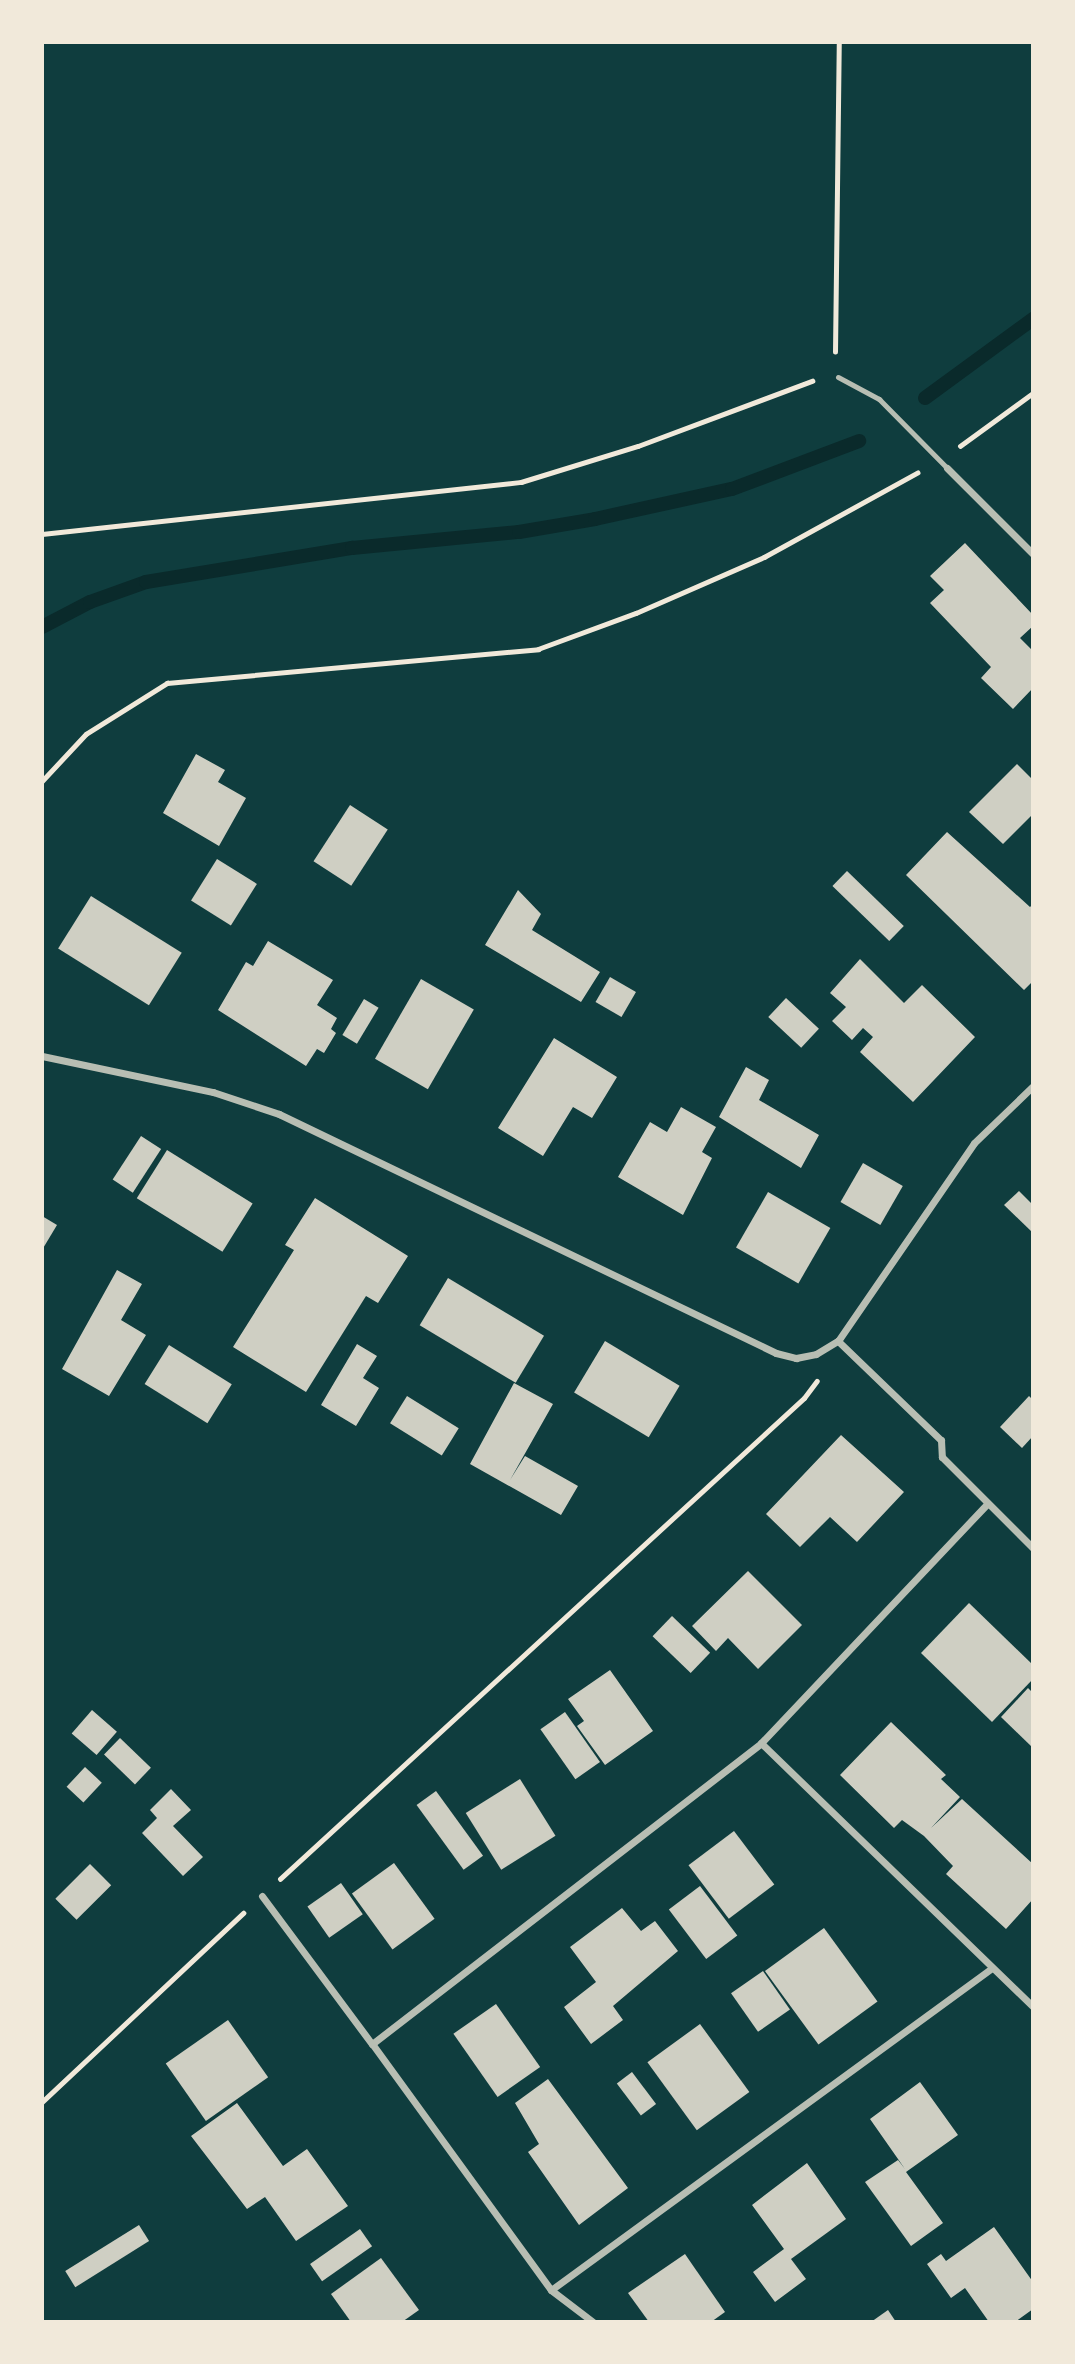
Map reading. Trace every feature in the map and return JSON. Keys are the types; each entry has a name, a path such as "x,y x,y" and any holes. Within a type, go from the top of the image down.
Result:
{"street":[{"path":"947,468 1033,554"},
{"path":"42,1056 213,1092 279,1114 776,1353 796,1358 816,1354 838,1341 974,1143 1033,1086"},
{"path":"838,1341 941,1440 942,1457 1033,1548"},
{"path":"372,2044 761,1743 988,1503"},
{"path":"761,1743 1033,2007"},
{"path":"262,1896 551,2290 593,2322"},
{"path":"551,2290 992,1968"}],"lane":[{"path":"838,377 879,399 947,468"}],"path":[{"path":"42,534 522,482 638,446 816,380 838,377 833,331 839,42"},
{"path":"42,781 86,734 167,683 538,649 636,613 764,557 940,460 1033,393"},
{"path":"42,2102 804,1398 815,1386 819,1371 816,1354"}],"building":[{"path":"965,543 1033,615 1033,626 1020,638 1033,651 1033,688 1013,709 981,678 991,667 930,603 944,590 930,576"},
{"path":"196,754 225,770 218,782 246,798 219,846 163,813"},
{"path":"1017,764 1033,780 1033,814 1003,844 969,812"},
{"path":"350,805 388,830 351,886 314,861"},
{"path":"947,832 1030,907 1033,904 1033,981 1024,990 906,875"},
{"path":"217,859 257,884 231,925 191,901"},
{"path":"847,871 904,926 889,941 832,886"},
{"path":"518,890 541,914 532,930 600,972 581,1002 485,945"},
{"path":"91,896 182,953 149,1005 58,949"},
{"path":"268,941 333,980 317,1005 337,1018 331,1029 336,1033 324,1053 317,1049 306,1066 218,1010 246,962 253,966"},
{"path":"860,959 904,1003 922,985 975,1037 913,1102 860,1052 873,1037 863,1028 852,1040 832,1021 846,1007 830,993"},
{"path":"610,977 636,992 621,1017 596,1002"},
{"path":"421,979 474,1010 428,1089 375,1059"},
{"path":"786,998 819,1029 801,1048 768,1017"},
{"path":"364,999 379,1008 357,1044 342,1035"},
{"path":"554,1038 617,1077 592,1118 573,1107 543,1156 498,1128"},
{"path":"746,1067 769,1080 759,1100 819,1135 801,1168 719,1117"},
{"path":"681,1107 716,1127 702,1152 712,1158 683,1215 618,1177 650,1122 667,1132"},
{"path":"141,1136 161,1149 133,1193 113,1180"},
{"path":"167,1150 253,1204 222,1252 137,1198"},
{"path":"863,1163 903,1186 880,1225 840,1202"},
{"path":"1019,1191 1033,1205 1033,1233 1004,1205"},
{"path":"768,1192 830,1228 798,1283 736,1247"},
{"path":"315,1198 408,1256 378,1303 366,1296 306,1392 233,1347 294,1250 285,1245"},
{"path":"42,1216 57,1225 42,1250"},
{"path":"117,1270 142,1284 121,1320 146,1335 109,1396 62,1369"},
{"path":"448,1278 544,1336 516,1383 420,1325"},
{"path":"605,1341 680,1386 649,1437 574,1392"},
{"path":"357,1344 377,1356 363,1378 379,1388 356,1426 321,1405"},
{"path":"169,1345 232,1384 207,1423 145,1384"},
{"path":"514,1383 553,1404 510,1480 525,1456 578,1486 561,1515 470,1464"},
{"path":"407,1396 459,1428 442,1455 390,1423"},
{"path":"1029,1396 1033,1400 1033,1436 1022,1448 1000,1427"},
{"path":"841,1435 904,1492 857,1542 830,1517 800,1547 766,1514"},
{"path":"748,1571 802,1625 758,1669 728,1638 716,1651 692,1626"},
{"path":"969,1603 1033,1665 1033,1679 992,1722 921,1653"},
{"path":"672,1616 710,1653 691,1673 653,1636"},
{"path":"610,1670 653,1731 605,1765 577,1726 584,1721 568,1699"},
{"path":"1028,1688 1033,1693 1033,1748 1001,1717"},
{"path":"92,1710 117,1732 97,1755 72,1733"},
{"path":"565,1712 600,1762 575,1779 540,1729"},
{"path":"891,1722 946,1775 941,1779 960,1797 931,1828 962,1799 1033,1864 1033,1899 1006,1929 946,1874 953,1866 924,1836 902,1820 894,1828 840,1775"},
{"path":"120,1738 151,1768 135,1784 104,1755"},
{"path":"85,1767 102,1783 83,1802 67,1787"},
{"path":"520,1779 556,1836 501,1870 466,1813"},
{"path":"171,1789 191,1810 173,1826 203,1857 183,1876 142,1833 157,1818 150,1810"},
{"path":"436,1791 483,1856 464,1870 417,1805"},
{"path":"734,1831 774,1885 729,1919 688,1865"},
{"path":"394,1863 435,1919 392,1949 352,1894"},
{"path":"90,1864 111,1885 77,1920 55,1899"},
{"path":"341,1883 363,1914 329,1938 307,1907"},
{"path":"700,1886 737,1936 706,1959 669,1909"},
{"path":"622,1908 641,1931 655,1921 678,1951 613,2006 623,2020 591,2044 564,2007 596,1982 570,1947"},
{"path":"824,1928 877,2002 818,2045 765,1971"},
{"path":"763,1971 790,2010 758,2032 731,1993"},
{"path":"496,2004 540,2067 498,2097 453,2034"},
{"path":"228,2020 268,2077 206,2121 166,2064"},
{"path":"700,2024 749,2092 697,2130 647,2062"},
{"path":"632,2072 656,2104 641,2115 617,2083"},
{"path":"548,2079 628,2188 579,2225 528,2152 539,2144 515,2103"},
{"path":"920,2082 958,2135 906,2172 943,2223 911,2246 865,2182 898,2160 905,2169 870,2119"},
{"path":"237,2103 283,2166 307,2149 348,2206 296,2241 265,2197 247,2209 191,2136"},
{"path":"807,2163 846,2219 791,2259 806,2279 775,2302 753,2272 784,2249 752,2205"},
{"path":"139,2225 149,2241 75,2287 65,2271"},
{"path":"994,2227 1033,2282 1033,2309 1015,2322 989,2322 965,2288 951,2298 927,2264 941,2254 946,2261"},
{"path":"360,2229 372,2246 322,2281 310,2264"},
{"path":"685,2254 725,2312 711,2322 649,2322 628,2293"},
{"path":"381,2258 419,2310 402,2322 351,2322 331,2294"},
{"path":"888,2310 896,2322 871,2322"}],"waterway":[{"path":"925,398 1033,319"},
{"path":"42,627 90,602 146,582 352,548 519,532 595,519 732,489 859,441"}]}
